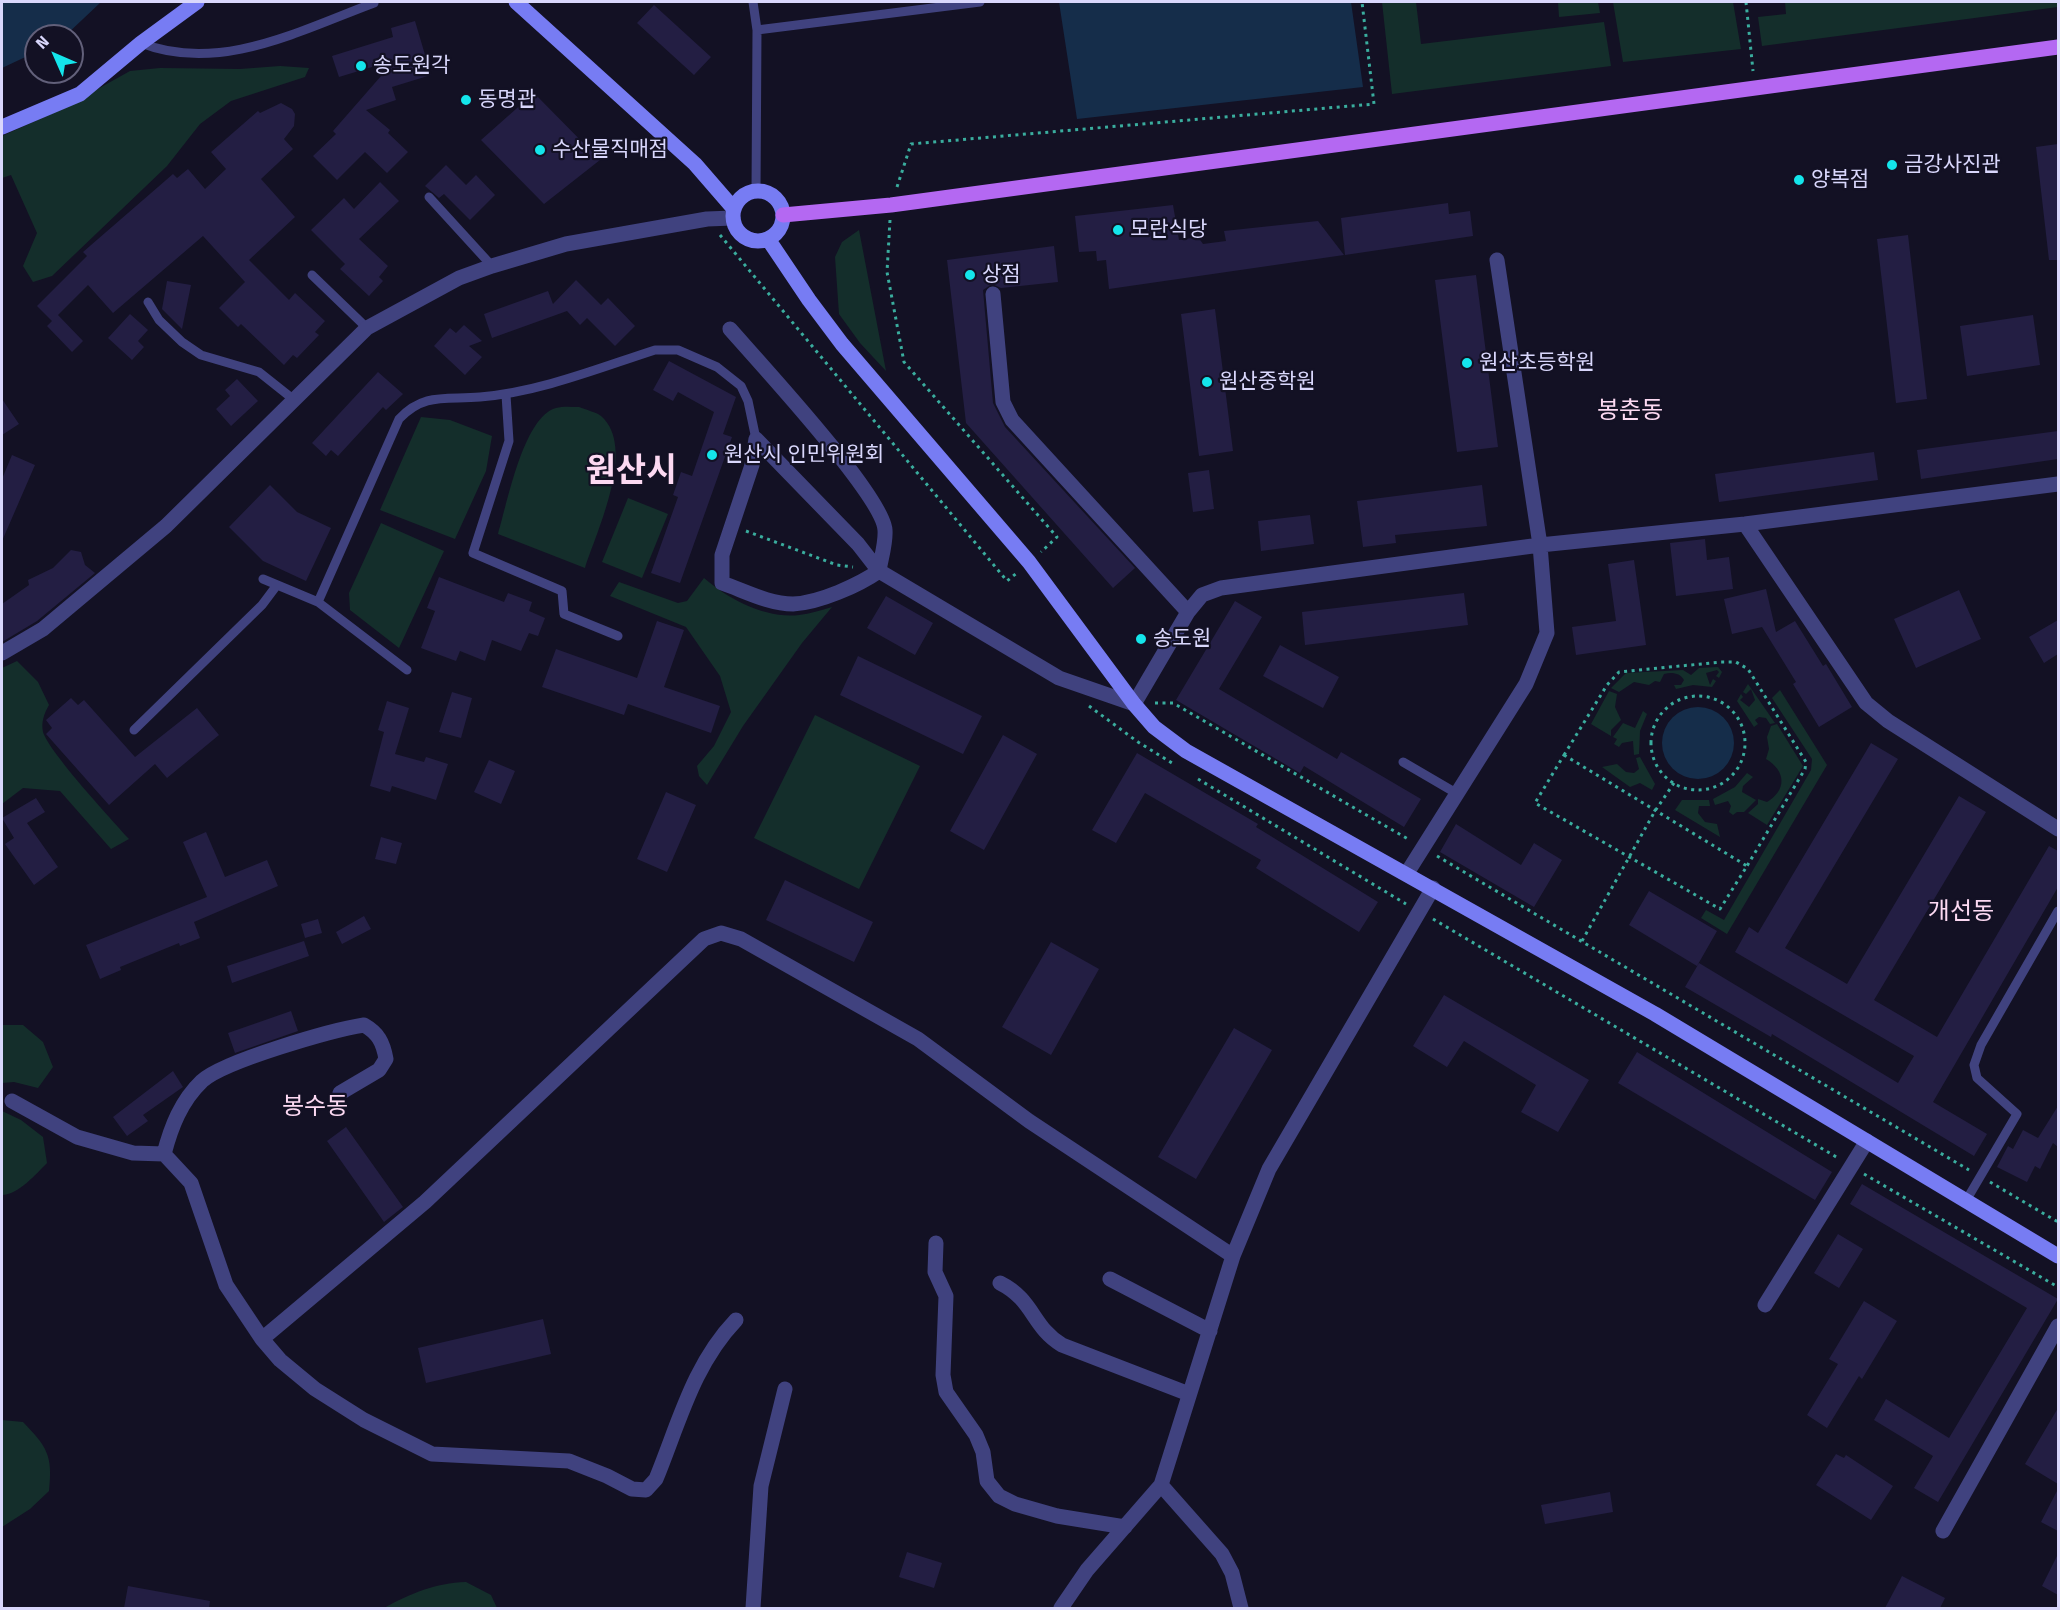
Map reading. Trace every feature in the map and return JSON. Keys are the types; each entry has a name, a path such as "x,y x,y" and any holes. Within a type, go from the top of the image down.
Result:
{"main road":[{"path":"2,127 81,94 141,43 197,2"},
{"path":"516,2 695,164 734,213 736,227 746,237 753,240 768,239 779,229 783,215 778,200 772,195 756,191 743,196 734,213"},
{"path":"783,215 891,205 2058,47"},
{"path":"768,239 842,344 1029,562 1134,704 1154,727 1186,751 1655,1014 1967,1199 2058,1256"}],"street":[{"path":"2,653 43,629 166,526 367,328 459,278 492,266 566,244 734,213"},
{"path":"1407,873 1526,684 1547,633 1540,545 1497,260"},
{"path":"993,294 1003,402 1012,420 1188,612"},
{"path":"730,329 822,433 878,511 885,529 879,571 861,584 795,604 769,600 723,584 722,555 752,465 756,439"},
{"path":"756,439 858,544 879,571 1059,678 1134,704 1188,612 1202,595 1221,588 1540,545 1745,524 2058,484"},
{"path":"1745,524 1866,703 1888,721 2058,829"},
{"path":"1061,1608 1087,1570 1125,1527 1140,1506 1161,1485 1233,1256 1269,1170 1433,888"},
{"path":"262,1339 425,1202 704,939 721,933 741,939 918,1039 1029,1121 1233,1256"},
{"path":"164,1154 171,1125 203,1080 230,1066 338,1029 364,1025 375,1032 384,1045 386,1059 379,1070 340,1093"},
{"path":"12,1101 77,1137 133,1153 164,1154 191,1184 226,1285 262,1339 280,1360 315,1389 364,1420 432,1454 569,1461 632,1489 646,1490 656,1479 689,1389 719,1338 736,1320"},
{"path":"1765,1305 1867,1141"},
{"path":"936,1243 935,1272 946,1296 944,1376 946,1392 976,1435 983,1452 987,1481 999,1496 1015,1504 1057,1516 1125,1527"},
{"path":"1110,1279 1210,1331"},
{"path":"1000,1283 1016,1291 1029,1305 1047,1336 1062,1345 1189,1394"},
{"path":"1943,1531 2058,1326"},
{"path":"753,1608 761,1486 784,1389"},
{"path":"1161,1485 1221,1554 1232,1573 1241,1608"}],"lane":[{"path":"753,2 757,30 756,191"},
{"path":"757,30 980,2"},
{"path":"141,43 164,52 221,54 266,43 374,3"},
{"path":"429,196 492,266"},
{"path":"312,275 367,328"},
{"path":"148,302 159,320 182,342 201,355 259,372 293,399"},
{"path":"318,602 399,419 410,407 425,399 506,395 655,350 678,350 717,367 741,386 748,401 756,439"},
{"path":"506,395 509,441 473,553 562,591 564,614 618,636"},
{"path":"263,579 318,602 407,670"},
{"path":"134,730 262,605 277,585"},
{"path":"1403,762 1456,793"},
{"path":"1967,1199 2017,1114 1977,1078 1974,1065 1981,1044 2058,911"}],"path":[{"path":"1746,2 1753,87"},
{"path":"752,534 837,565"},
{"path":"1721,663 1743,665 1748,669 1806,762 1798,781 1720,909 1630,857 1535,803 1607,685 1619,672 1721,663"},
{"path":"1703,697 1722,703 1736,716 1744,735 1744,748 1738,767 1725,782 1713,788 1693,789 1674,783 1659,770 1652,751 1653,732 1658,719 1666,709 1683,699 1703,697"},
{"path":"1083,701 1138,742 1178,766"},
{"path":"1134,704 1173,703 2058,1222"},
{"path":"1564,755 1747,866"},
{"path":"1198,778 1420,912 2058,1287"},
{"path":"1582,941 1655,811 1674,783"}],"green space":[{"path":"1382,2 1416,2 1421,44 1604,22 1611,66 1392,94"},
{"path":"1558,2 1598,2 1600,13 1559,17"},
{"path":"1613,2 1733,2 1741,49 1623,62"},
{"path":"1785,2 2058,2 2058,7 1762,46 1758,17 1786,14"},
{"path":"280,66 309,68 305,77 231,101 200,124 167,166 52,276 33,282 23,266 37,233 11,175 2,178 2,136 60,110 130,71 160,68 240,69"},
{"path":"859,230 886,371 860,343 839,314 835,257 842,242"},
{"path":"579,407 601,416 611,430 615,448 615,468 611,490 585,568 498,534 518,464 534,427 544,415 556,408"},
{"path":"421,417 450,420 492,436 486,471 455,539 380,510"},
{"path":"628,498 668,514 642,578 602,562"},
{"path":"381,523 444,551 399,648 350,610 349,593"},
{"path":"704,578 736,600 774,614 799,615 832,607 802,643 743,726 707,785 699,776 697,766 714,746 731,712 720,676 686,627 610,596 619,582 678,603 687,601"},
{"path":"17,661 38,682 49,705 42,725 48,742 82,786 129,839 111,849 60,791 23,788 2,804 2,668"},
{"path":"1718,667 1722,672 1719,678 1716,676 1719,672 1717,670 1706,673 1710,685 1713,679 1716,681 1712,687 1693,685 1676,689 1674,685 1681,685 1684,680 1678,674 1670,673 1664,674 1660,682 1655,681 1649,685 1634,682 1619,692 1611,688 1626,673 1683,670 1691,675 1699,668"},
{"path":"1748,684 1775,723 1770,724 1766,718 1759,717 1755,720 1758,724 1754,727 1737,701 1741,694 1743,697 1740,700 1749,707 1755,700 1751,689 1746,694 1743,692"},
{"path":"1780,690 1827,765 1727,934 1701,918 1706,910 1724,920 1811,770 1812,759 1772,698"},
{"path":"1609,691 1617,694 1615,707 1621,720 1611,730 1611,736 1591,724"},
{"path":"1643,711 1647,714 1640,731 1639,754 1634,755 1633,741 1622,743 1619,747 1614,744 1617,739 1613,737 1623,723 1635,728"},
{"path":"815,715 920,766 859,889 754,838"},
{"path":"1777,724 1803,766 1767,825 1748,813 1758,804 1758,799 1767,802 1774,797 1781,786 1782,780 1777,769 1766,759 1769,749 1767,737 1771,726"},
{"path":"1640,757 1655,784 1652,790 1640,783 1630,787 1602,767 1617,764 1626,772 1634,773 1639,769 1636,758"},
{"path":"1747,773 1753,777 1743,786 1742,792 1756,800 1744,812 1737,812 1733,815 1729,812 1731,806 1728,801 1715,805 1713,799 1735,787"},
{"path":"1682,800 1709,800 1710,806 1699,806 1698,813 1705,822 1717,824 1720,837 1675,810"},
{"path":"2,1025 23,1025 43,1042 53,1067 38,1088 14,1082 2,1083"},
{"path":"2,1111 21,1120 43,1137 47,1163 20,1188 2,1195"},
{"path":"2,1420 23,1422 38,1438 49,1460 50,1479 49,1491 30,1509 2,1527"},
{"path":"466,1582 491,1595 497,1608 384,1608 424,1590 444,1584"}],"water":[{"path":"2,2 101,2 78,24 24,24 24,58 2,68"},
{"path":"1059,2 1351,2 1363,87 1077,119"},
{"path":"1698,707 1718,713 1728,723 1734,743 1728,763 1718,773 1698,779 1678,773 1668,763 1662,743 1668,723 1678,713"}],"building":[{"path":"654,5 711,57 694,75 637,23"},
{"path":"415,21 431,75 392,87 396,100 366,110 390,130 388,133 408,152 387,173 365,152 337,180 313,156 336,134 333,131 395,60 339,77 332,56 393,37 391,28"},
{"name":"수산물직매점","path":"534,93 600,160 544,204 481,140"},
{"path":"281,103 292,109 295,114 294,126 284,139 293,149 261,179 295,217 249,260 289,300 295,293 325,321 315,332 319,335 297,358 293,355 284,365 241,324 238,327 219,308 245,282 203,236 113,313 88,285 58,315 83,341 72,352 47,326 52,321 37,306 87,256 83,252 173,174 177,178 188,169 205,189 226,169 211,152 258,111 260,113"},
{"path":"2058,144 2058,260 2049,260 2036,147"},
{"path":"446,165 466,185 476,175 495,195 470,220 444,194 439,198 425,186"},
{"path":"380,182 399,201 359,239 388,266 379,277 383,281 369,296 340,269 345,264 311,230 344,198 354,209"},
{"path":"1448,203 1449,214 1470,211 1473,236 1345,255 1341,218"},
{"path":"1173,205 1179,240 1198,237 1203,244 1226,241 1224,231 1318,221 1344,255 1109,289 1106,260 1097,261 1096,251 1079,252 1075,216"},
{"path":"1908,235 1927,399 1896,403 1877,239"},
{"path":"1054,246 1058,282 1001,288 992,284 983,290 993,403 1005,427 1135,568 1113,588 966,423 947,260"},
{"name":"원산초등학원","path":"1476,275 1498,447 1457,452 1435,280"},
{"path":"576,280 601,305 608,298 635,326 615,346 587,318 580,325 567,311 492,338 484,314 548,291 553,304"},
{"path":"167,281 191,285 182,329 162,309"},
{"name":"원산중학원","path":"1215,309 1233,451 1199,456 1181,314"},
{"path":"130,314 148,330 138,341 144,347 132,360 108,338"},
{"path":"2033,315 2040,365 1967,376 1960,326"},
{"path":"464,325 482,341 469,346 482,357 465,375 434,346 450,328 456,333"},
{"name":"원산시 인민위원회","path":"669,361 736,397 723,434 732,437 680,583 651,573 678,497 673,495 681,472 692,476 714,412 678,392 673,401 653,390"},
{"path":"378,372 403,394 386,410 383,407 338,456 331,450 326,456 312,443"},
{"path":"237,379 258,401 231,426 216,409 230,396 225,390"},
{"path":"2,399 19,424 2,435"},
{"path":"2058,431 2058,459 1921,479 1917,450"},
{"path":"1874,452 1878,480 1719,502 1715,474"},
{"path":"12,455 35,465 2,541 2,479"},
{"path":"1209,470 1214,509 1193,512 1188,473"},
{"path":"270,485 297,512 331,528 306,581 263,561 229,527"},
{"path":"1482,485 1487,526 1395,535 1396,543 1363,547 1357,501"},
{"path":"1310,515 1314,544 1261,551 1258,521"},
{"path":"1705,539 1707,560 1729,557 1733,589 1676,596 1670,543"},
{"path":"71,550 81,552 85,565 95,573 37,621 2,642 2,604 29,585 28,580 53,568"},
{"path":"1634,560 1646,645 1576,655 1572,627 1616,621 1608,564"},
{"path":"439,577 504,602 508,593 532,602 529,611 545,618 538,636 529,633 521,651 492,640 485,661 460,651 456,661 421,648 435,611 427,608"},
{"path":"1766,589 1776,632 1795,621 1823,666 1826,664 1852,707 1819,727 1793,684 1796,682 1762,627 1732,634 1724,599"},
{"path":"1959,590 1981,639 1916,668 1894,619"},
{"path":"1464,593 1468,625 1305,645 1302,612"},
{"path":"886,596 933,623 915,655 867,628"},
{"path":"1235,601 1262,617 1219,689 1337,759 1341,752 1421,799 1404,827 1304,766 1300,773 1176,700"},
{"path":"2058,620 2058,654 2044,663 2029,637"},
{"path":"657,621 684,630 664,687 720,706 711,733 628,704 624,715 542,687 556,649 637,678"},
{"path":"1280,645 1339,677 1323,708 1263,676"},
{"path":"858,656 982,716 963,754 840,695"},
{"path":"452,692 472,698 461,738 439,732"},
{"path":"71,698 78,705 84,700 135,757 197,708 219,735 167,778 155,764 109,805 46,734 52,728 46,720"},
{"path":"387,701 409,708 395,754 424,762 426,757 448,764 436,800 392,786 390,792 370,786 384,732 378,730"},
{"path":"1003,735 1037,754 984,850 950,831"},
{"path":"1871,743 1898,759 1785,948 1847,984 1959,796 1986,812 1874,1000 1937,1037 2049,846 2058,851 2058,887 1933,1102 1987,1134 1974,1156 1772,1034 1771,1037 1685,987 1699,963 1898,1083 1914,1056 1735,952 1749,927 1758,933"},
{"path":"1137,753 1258,824 1256,827 1378,902 1359,932 1256,868 1261,860 1145,793 1116,843 1092,830"},
{"path":"489,760 515,771 501,804 474,792"},
{"path":"666,792 696,805 667,872 637,859"},
{"path":"36,798 45,812 27,823 58,867 34,885 5,844 14,838 2,818"},
{"path":"1456,824 1521,865 1534,843 1562,860 1534,907 1440,852"},
{"path":"206,832 225,877 267,860 278,886 194,922 200,938 180,946 179,943 120,967 121,970 100,979 86,945 207,897 183,842"},
{"path":"381,837 402,843 396,864 375,859"},
{"path":"785,880 873,922 854,962 766,920"},
{"path":"1649,891 1717,931 1697,966 1629,925"},
{"path":"364,916 371,929 342,944 336,932"},
{"path":"318,919 322,933 305,938 301,924"},
{"path":"304,941 309,956 232,983 227,966"},
{"path":"1051,942 1099,969 1051,1055 1002,1027"},
{"path":"1444,995 1589,1080 1558,1132 1521,1112 1536,1085 1464,1041 1447,1067 1413,1046"},
{"path":"291,1011 298,1031 235,1053 228,1033"},
{"path":"1234,1028 1272,1050 1196,1179 1158,1157"},
{"path":"1637,1052 1832,1172 1815,1200 1618,1083"},
{"path":"173,1071 183,1087 143,1115 148,1121 127,1136 113,1117"},
{"path":"2058,1106 2058,1147 2053,1143 2040,1169 2035,1166 2027,1182 1997,1167 2008,1146 2013,1149 2023,1130 2038,1138"},
{"path":"346,1127 403,1207 384,1222 327,1141"},
{"path":"1862,1184 2058,1299 1938,1502 1914,1488 1933,1456 1874,1420 1886,1399 1949,1438 2027,1308 1850,1204"},
{"path":"1838,1234 1863,1249 1839,1288 1814,1273"},
{"path":"1864,1301 1897,1321 1862,1379 1859,1376 1827,1428 1807,1415 1838,1364 1829,1359"},
{"path":"543,1319 551,1354 426,1383 418,1348"},
{"path":"2058,1408 2058,1484 2025,1464"},
{"path":"1836,1454 1844,1458 1846,1455 1893,1486 1871,1520 1816,1485"},
{"path":"2058,1489 2058,1531 2041,1522"},
{"path":"1610,1492 1613,1512 1545,1524 1541,1505"},
{"path":"907,1552 942,1563 934,1588 899,1577"},
{"path":"2058,1554 2058,1595 2042,1586"},
{"path":"1902,1576 1945,1598 1940,1608 1885,1608"},
{"path":"128,1586 210,1601 209,1608 124,1608"}],"place":[{"name":"송도원각","path":"361,66"},
{"name":"동명관","path":"466,100"},
{"name":"수산물직매점","path":"540,150"},
{"name":"금강사진관","path":"1892,165"},
{"name":"양복점","path":"1799,180"},
{"name":"모란식당","path":"1118,230"},
{"name":"상점","path":"970,275"},
{"name":"원산초등학원","path":"1467,363"},
{"name":"원산중학원","path":"1207,382"},
{"name":"원산시 인민위원회","path":"712,455"},
{"name":"송도원","path":"1141,639"}],"district":[{"name":"봉춘동","path":"1630,411"},
{"name":"원산시","path":"631,472"},
{"name":"개선동","path":"1961,912"},
{"name":"봉수동","path":"315,1107"}]}
